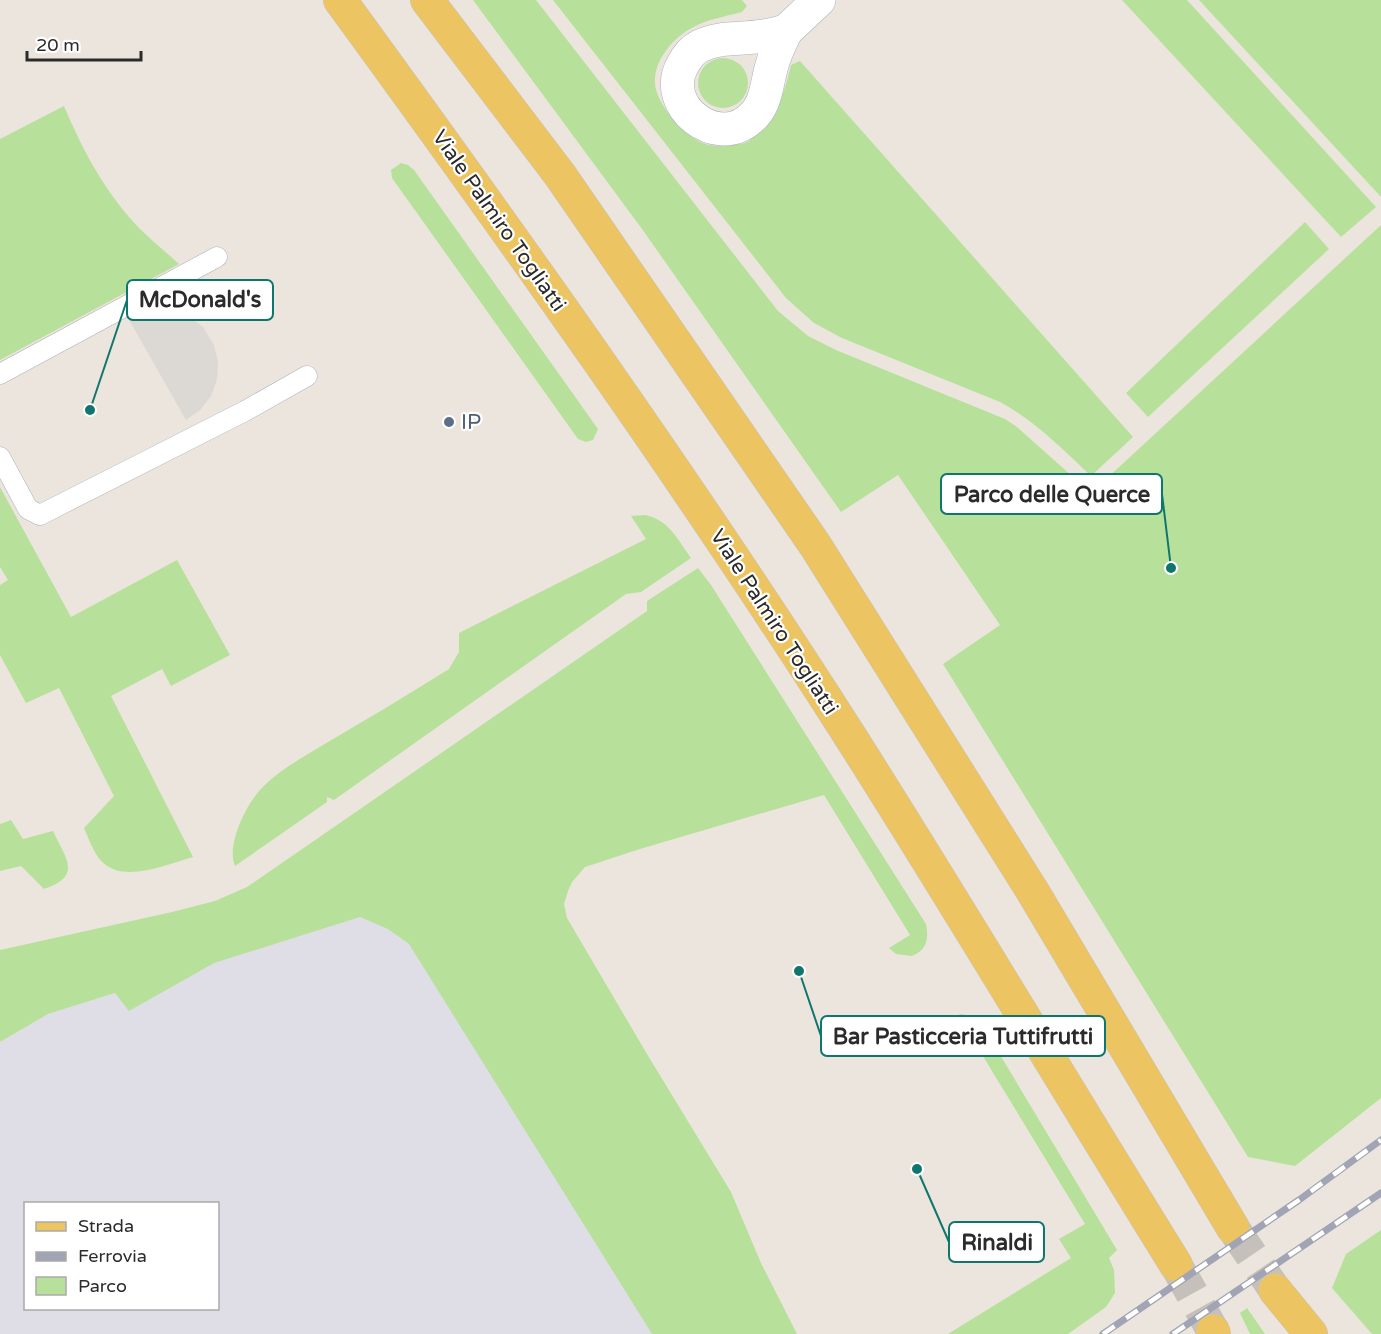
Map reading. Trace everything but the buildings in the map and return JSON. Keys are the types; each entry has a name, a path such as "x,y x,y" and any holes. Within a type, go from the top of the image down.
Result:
{"main road":[{"name":"Viale Palmiro Togliatti","path":"340,0 482,195 747,579 848,733 1176,1265"},
{"path":"428,0 560,175 815,545 1033,892 1233,1228"},
{"path":"1275,1290 1311,1334"}],"street":[{"path":"786,31 819,0"}],"lane":[{"path":"0,374 217,257"},
{"path":"0,457 28,509 40,515 245,411 307,376"}],"shaded area":[{"path":"147,309 167,309 187,315 203,327 214,345 218,362 217,379 211,396 200,410 186,420 128,318"},
{"path":"540,881 791,1334 0,1334 0,1042 48,1014 360,917"}],"green space":[{"path":"473,0 536,0 778,311 808,336 836,350 1005,419 1091,493 1381,225 1381,1098 1295,1166 1248,1157 943,664 1000,625 898,475 841,512 642,229"},
{"path":"553,0 742,0 747,6 742,12 696,26 682,34 668,47 658,65 655,84 661,101 674,120 689,135 702,143 724,146 747,142 770,118 783,93 791,65 800,61 1133,437 1091,476 1037,427 1000,402 842,338 814,323 786,298"},
{"path":"1122,0 1187,0 1376,207 1341,237"},
{"path":"1199,0 1381,0 1381,197"},
{"path":"723,58 741,65 748,83 741,101 723,108 705,101 698,83 705,65"},
{"path":"64,106 87,155 116,201 140,229 179,264 0,360 0,139"},
{"path":"401,163 414,170 598,429 593,440 586,442 578,439 392,178 391,170"},
{"path":"1305,222 1329,249 1148,417 1126,393"},
{"path":"0,487 71,617 177,560 230,655 171,686 162,669 111,696 193,857 155,869 128,872 116,870 105,864 96,854 84,828 114,796 59,688 26,703 0,655 0,585 8,580 0,567"},
{"path":"631,516 653,517 666,526 691,558 641,592 626,594 334,800 327,797 327,802 235,866 233,848 239,826 249,805 274,777 298,760 449,669 459,652 459,633 646,539"},
{"path":"698,568 711,585 926,924 927,929 926,943 917,954 912,956 896,954 889,948 910,935 824,795 585,867 572,882 568,891 564,904 567,918 731,1192 761,1263 797,1334 652,1334 409,944 388,929 360,917 214,963 129,1011 115,993 48,1014 0,1042 0,950 172,912 215,901 247,887 647,611 647,601"},
{"path":"11,820 23,839 53,831 68,866 64,878 44,889 21,866 0,871 0,824"},
{"path":"962,1014 975,1018 987,1033 1117,1250 1109,1258 1114,1270 1115,1293 1106,1307 1068,1334 948,1334 1071,1258 1059,1239 1085,1224 967,1030 946,1042 942,1028 950,1018"},
{"path":"1381,1230 1381,1334 1372,1334 1332,1288 1346,1254"},
{"path":"1247,1308 1265,1334 1250,1334 1240,1313"}],"tunnel":[{"path":"1233,1228 1275,1290"},
{"path":"1176,1265 1213,1331"}],"railway":[{"path":"1103,1334 1299,1200 1381,1140"},
{"path":"1173,1334 1381,1193"}],"place":[{"name":"McDonald's","path":"90,410"},
{"name":"IP","path":"449,422"},
{"name":"Parco delle Querce","path":"1171,568"},
{"name":"Bar Pasticceria Tuttifrutti","path":"799,971"},
{"name":"Rinaldi","path":"917,1169"}]}
